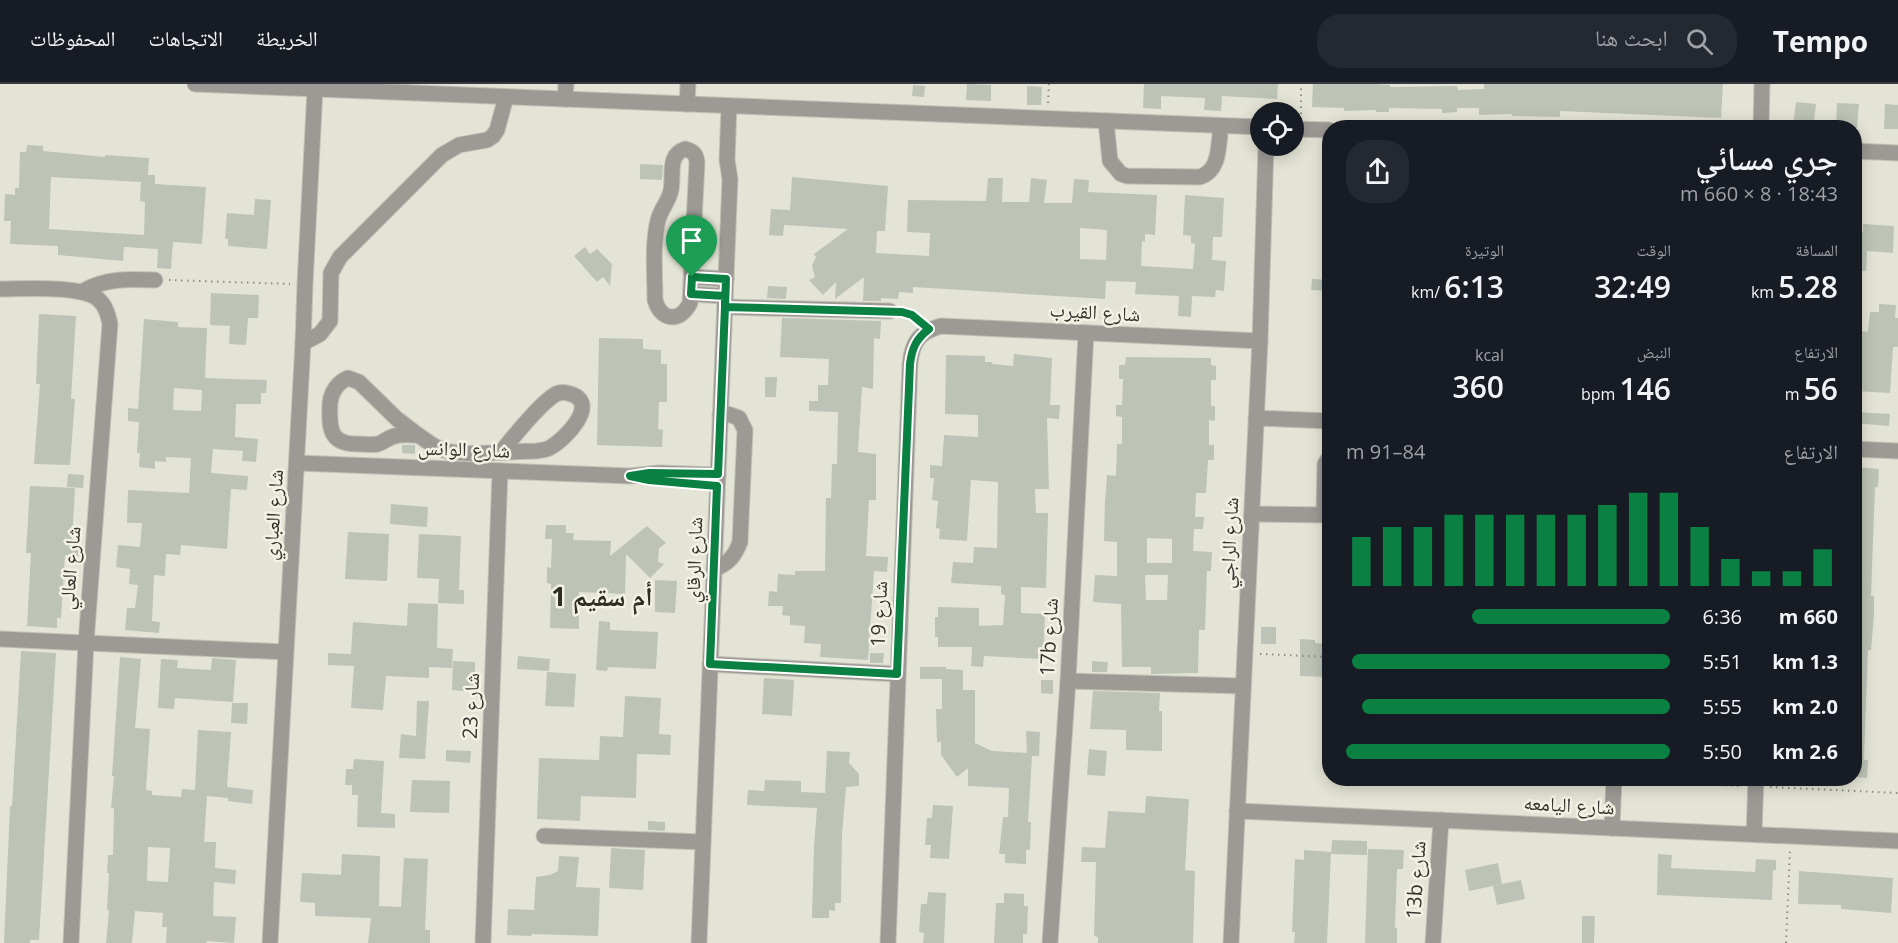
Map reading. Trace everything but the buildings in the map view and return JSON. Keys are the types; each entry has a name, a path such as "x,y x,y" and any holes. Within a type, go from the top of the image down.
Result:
{"street":[{"path":"195,84 315,89 376,88 506,97 565,92 687,104 1250,127"},
{"path":"687,104 688,84"},
{"path":"1761,120 1762,84"},
{"name":"شارع العباري","path":"270,943 315,89"},
{"path":"303,342 320,334 330,321 331,273 340,257 442,155 459,146 487,140 493,136 506,97"},
{"name":"شارع الرقاي","path":"699,943 730,179 734,160 734,106"},
{"path":"1074,120 1092,112 1250,119"},
{"path":"1106,121 1110,161 1116,170 1127,176 1204,176 1214,166 1221,126"},
{"path":"1304,125 1322,130"},
{"path":"685,149 692,151 698,162 692,277 690,303 686,311 680,316 671,317 663,314 657,308 655,300 657,226 661,209 670,195 674,157 679,151 685,149"},
{"path":"1862,152 1898,153"},
{"name":"شارع الراجي","path":"1231,943 1260,341 1266,156"},
{"path":"692,277 726,279"},
{"path":"0,289 83,291 105,281 117,279 155,280"},
{"name":"شارع العالي","path":"71,943 86,643 110,324 104,306 83,291"},
{"path":"691,294 725,301 890,311"},
{"name":"شارع القيرب","path":"929,329 941,326 1260,341"},
{"name":"شارع 19","path":"888,943 910,364 911,350 918,338 929,329"},
{"name":"17b شارع","path":"1050,943 1068,681 1086,333"},
{"path":"418,435 394,436 377,444 347,445 333,435 330,426 332,394 343,380 354,379 418,435 442,450 465,453 502,452 530,451 544,450 556,443 581,416 580,401 568,393 553,396 502,452"},
{"path":"714,569 728,562 738,550 740,542 745,441 744,426 739,418 728,414 720,415"},
{"path":"1256,417 1322,421"},
{"path":"394,436 397,419"},
{"path":"517,433 530,451"},
{"path":"1862,449 1898,451"},
{"path":"465,453 465,470"},
{"name":"شارع الوانس","path":"297,463 630,476 649,480 718,480"},
{"name":"شارع 23","path":"483,943 500,471"},
{"path":"1252,514 1322,515"},
{"path":"0,639 285,652"},
{"path":"710,664 897,674"},
{"path":"1068,681 1243,686"},
{"path":"1612,828 1614,786"},
{"path":"1754,834 1756,786"},
{"name":"شارع اليامعه","path":"1237,811 1898,841"},
{"name":"13b شارع","path":"1433,943 1441,820"},
{"path":"544,836 703,842"}],"path":[{"path":"1299,102 1301,84"},
{"path":"155,280 304,284"},
{"path":"890,311 912,315 929,329"},
{"path":"1245,653 1322,657"},
{"path":"1786,943 1791,836"}],"district":[{"name":"أم سقيم 1","path":"602,597"}],"route":[{"path":"692,277 691,294 725,296 725,307 902,312 922,321 929,329 918,338 911,350 897,674 710,664 717,486 649,480 630,476 649,473 718,474 725,296 726,279 692,277"}]}
